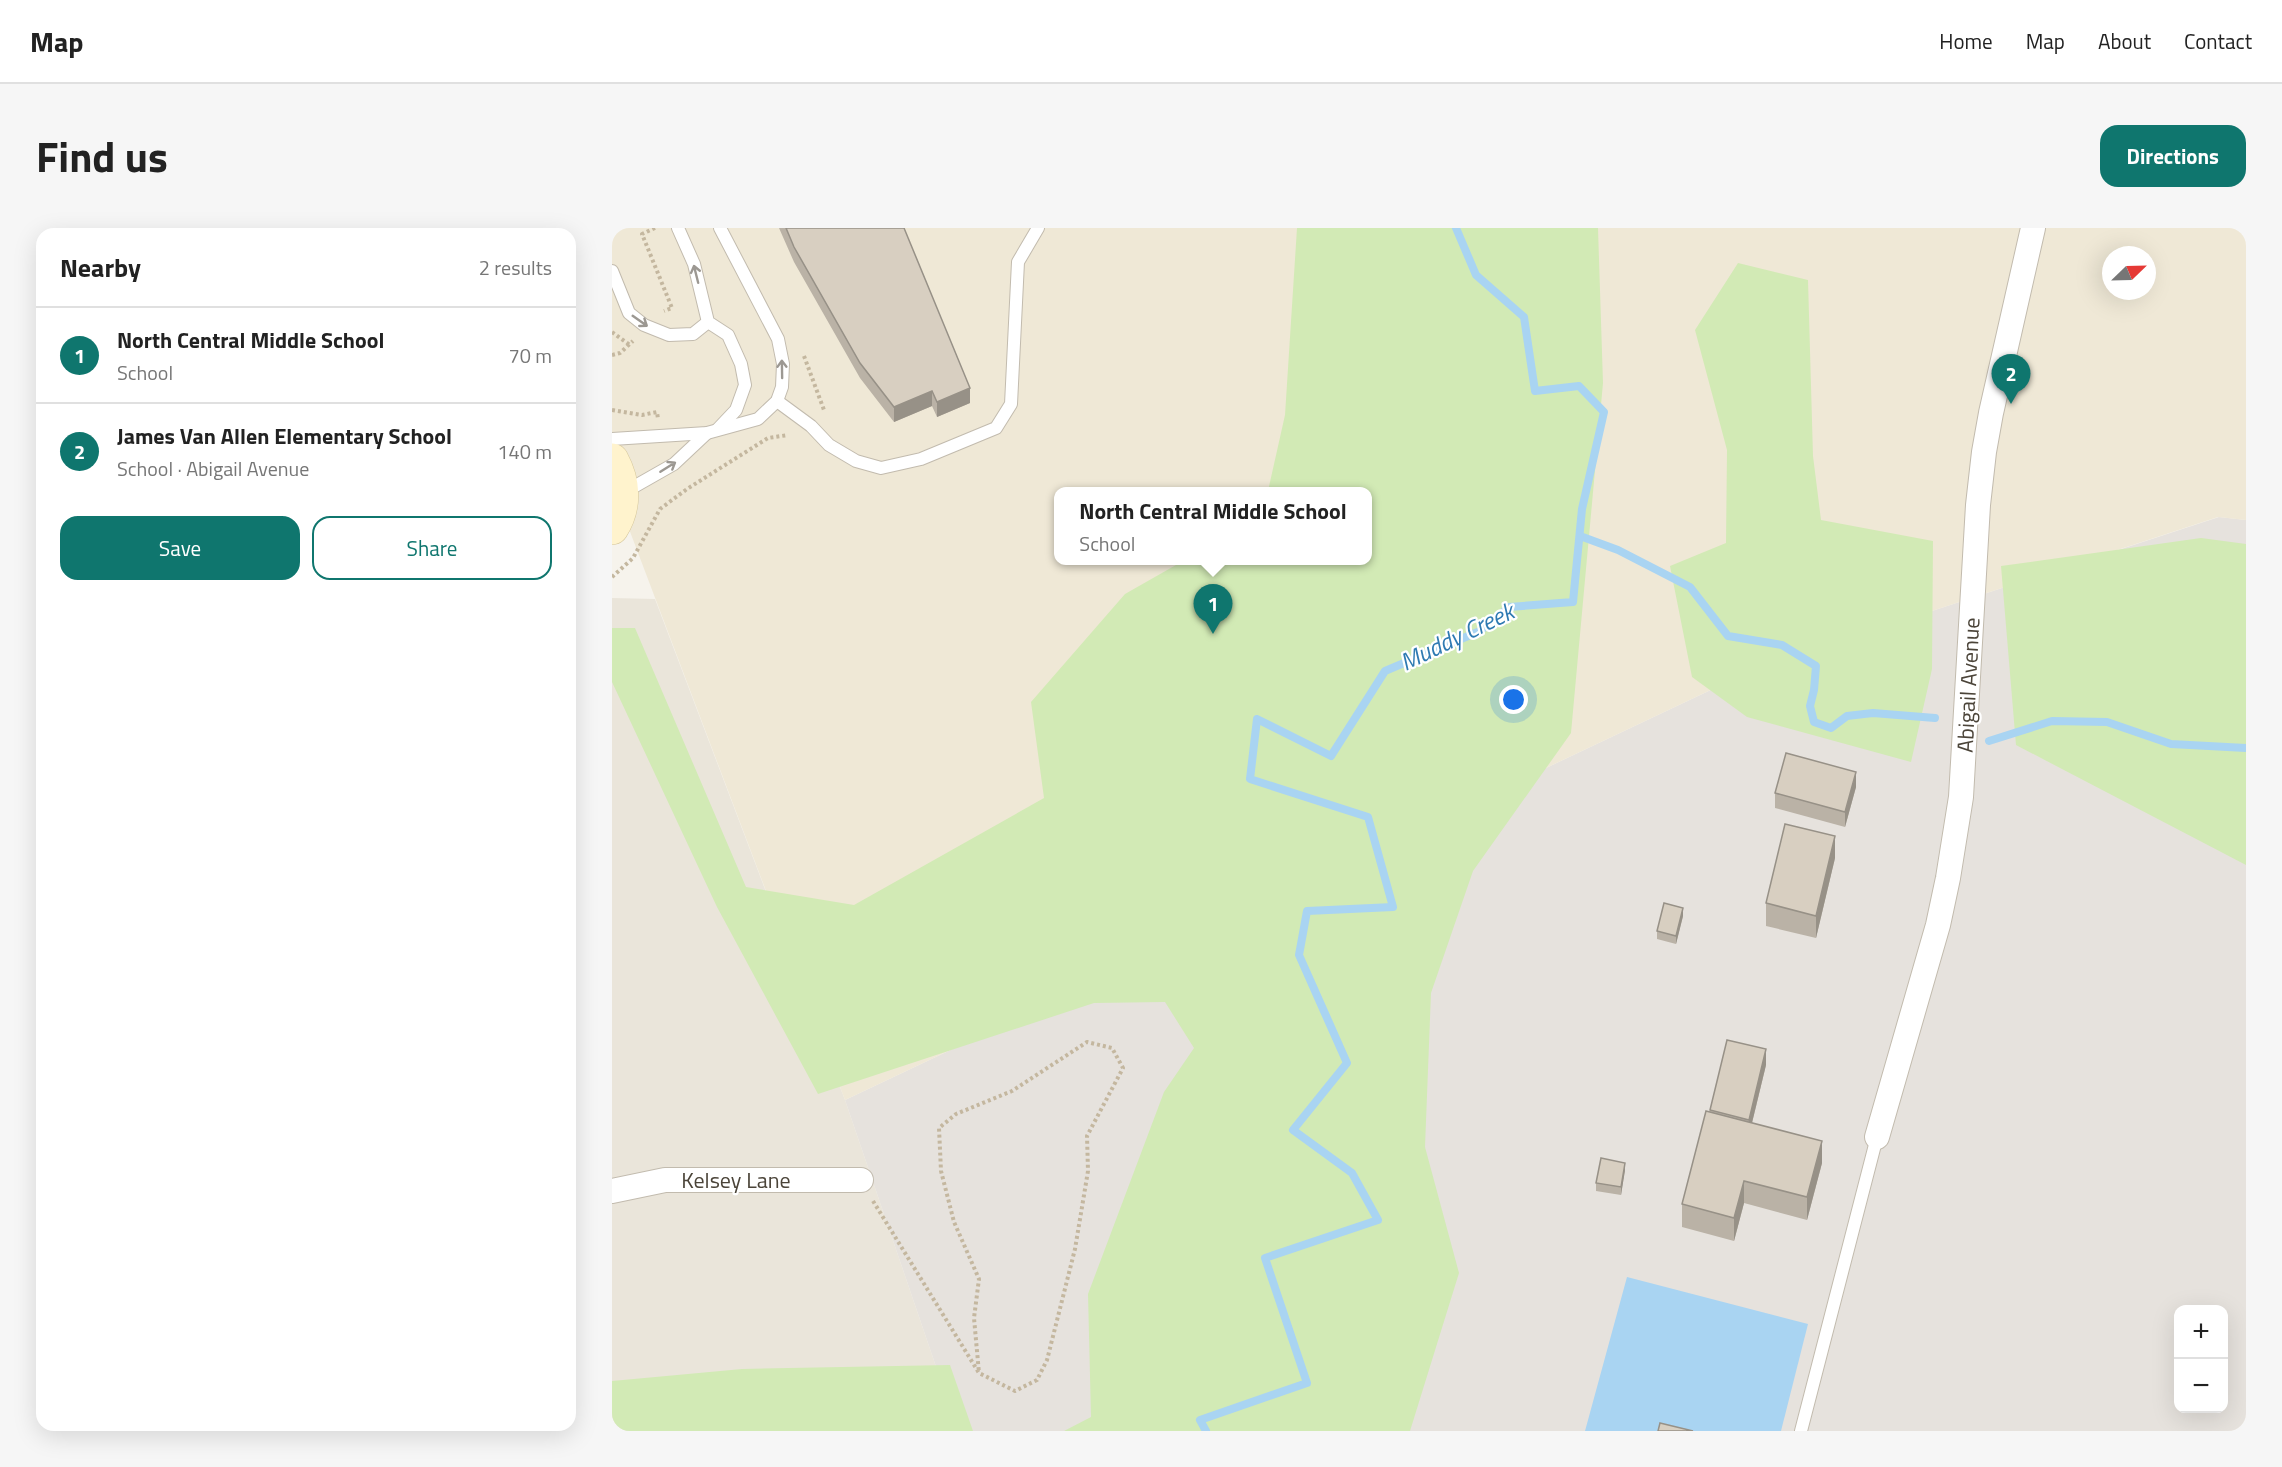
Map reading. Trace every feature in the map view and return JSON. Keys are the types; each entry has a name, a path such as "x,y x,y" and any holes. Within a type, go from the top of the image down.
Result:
{"street":[{"name":"Abigail Avenue","path":"1877,1137 1938,925 1948,878 1962,777 1978,506 1984,452 2033,228"},
{"path":"612,460 619,473 623,493 621,510 612,528"},
{"name":"Kelsey Lane","path":"612,1191 665,1180 861,1180"}],"lane":[{"path":"623,493 674,464 713,431 736,410 745,386 741,364 728,335 708,322 694,264 678,228"},
{"path":"612,439 713,431 758,419 777,401 782,387 783,364 777,339 720,228"},
{"path":"777,401 811,426 830,445 856,461 880,468 921,459 996,428 1011,404 1018,262 1038,228"},
{"path":"612,271 629,313 644,325 669,335 681,335 693,334 708,322"},
{"path":"1801,1431 1877,1137"}],"path":[{"path":"655,228 642,234 672,308 664,311"},
{"path":"612,332 630,345"},
{"path":"612,355 630,345 637,335"},
{"path":"612,410 642,415 657,412"},
{"path":"612,577 633,558 660,509 687,489 768,438 793,436"},
{"path":"861,1180 979,1373 1015,1390 1037,1380 1047,1360 1075,1249 1088,1171 1087,1136 1123,1068 1112,1048 1087,1042 1012,1091 956,1114 939,1128 941,1171 954,1222 979,1279 974,1318 979,1373"}],"shaded area":[{"path":"612,228 2246,228 2246,520 2218,517 1755,669 845,1100 612,484"},
{"path":"2219,517 2246,520 2246,1431 958,1431 845,1100 1755,669"},
{"path":"612,598 655,599 845,1100 958,1431 612,1431"}],"green space":[{"path":"1297,228 1598,228 1603,383 1571,733 1473,871 1431,993 1425,1147 1459,1273 1410,1431 1064,1431 1091,1417 1088,1294 1164,1092 1194,1048 1165,1002 1094,1003 818,1094 717,907 612,682 612,628 635,628 746,887 854,905 1044,798 1031,702 1125,594 1176,565 1372,565 1372,487 1269,487 1285,415"},
{"path":"1738,263 1808,280 1813,456 1821,520 1933,541 1932,669 1911,762 1747,717 1692,677 1670,566 1726,543 1727,450 1695,330"},
{"path":"2201,538 2246,544 2246,865 2016,745 2001,566"},
{"path":"950,1365 973,1431 612,1431 612,1381 742,1369"}],"water":[{"path":"1627,1277 1808,1324 1781,1431 1585,1431"}],"building":[{"path":"786,228 904,228 970,388 937,402 932,391 894,407 860,363 794,247"},
{"path":"1786,753 1856,772 1845,812 1775,793"},
{"path":"1785,824 1835,836 1816,916 1766,903"},
{"path":"1664,903 1683,908 1676,936 1657,931"},
{"path":"1727,1040 1766,1049 1749,1120 1710,1110"},
{"path":"1706,1111 1822,1141 1807,1197 1744,1181 1734,1218 1682,1204"},
{"path":"1601,1158 1625,1163 1621,1187 1596,1183"},
{"path":"1660,1423 1693,1431 1658,1431"}],"waterway":[{"name":"Muddy Creek","path":"1206,1431 1200,1420 1307,1383 1265,1258 1378,1220 1352,1173 1293,1130 1347,1063 1299,955 1307,911 1393,907 1368,817 1250,779 1257,719 1331,756 1385,671 1480,631 1509,607 1573,602 1582,509 1604,412 1579,386 1535,391 1524,317 1476,275 1456,228"},
{"path":"1580,536 1618,550 1690,587 1728,636 1782,645 1816,666 1810,706 1814,722 1831,728 1847,716 1873,713 1935,718"},
{"path":"1989,741 2052,721 2107,722 2171,744 2246,748"}],"place":[{"name":"James Van Allen Elementary School","path":"2011,404"},
{"name":"North Central Middle School","path":"1213,634"}]}
